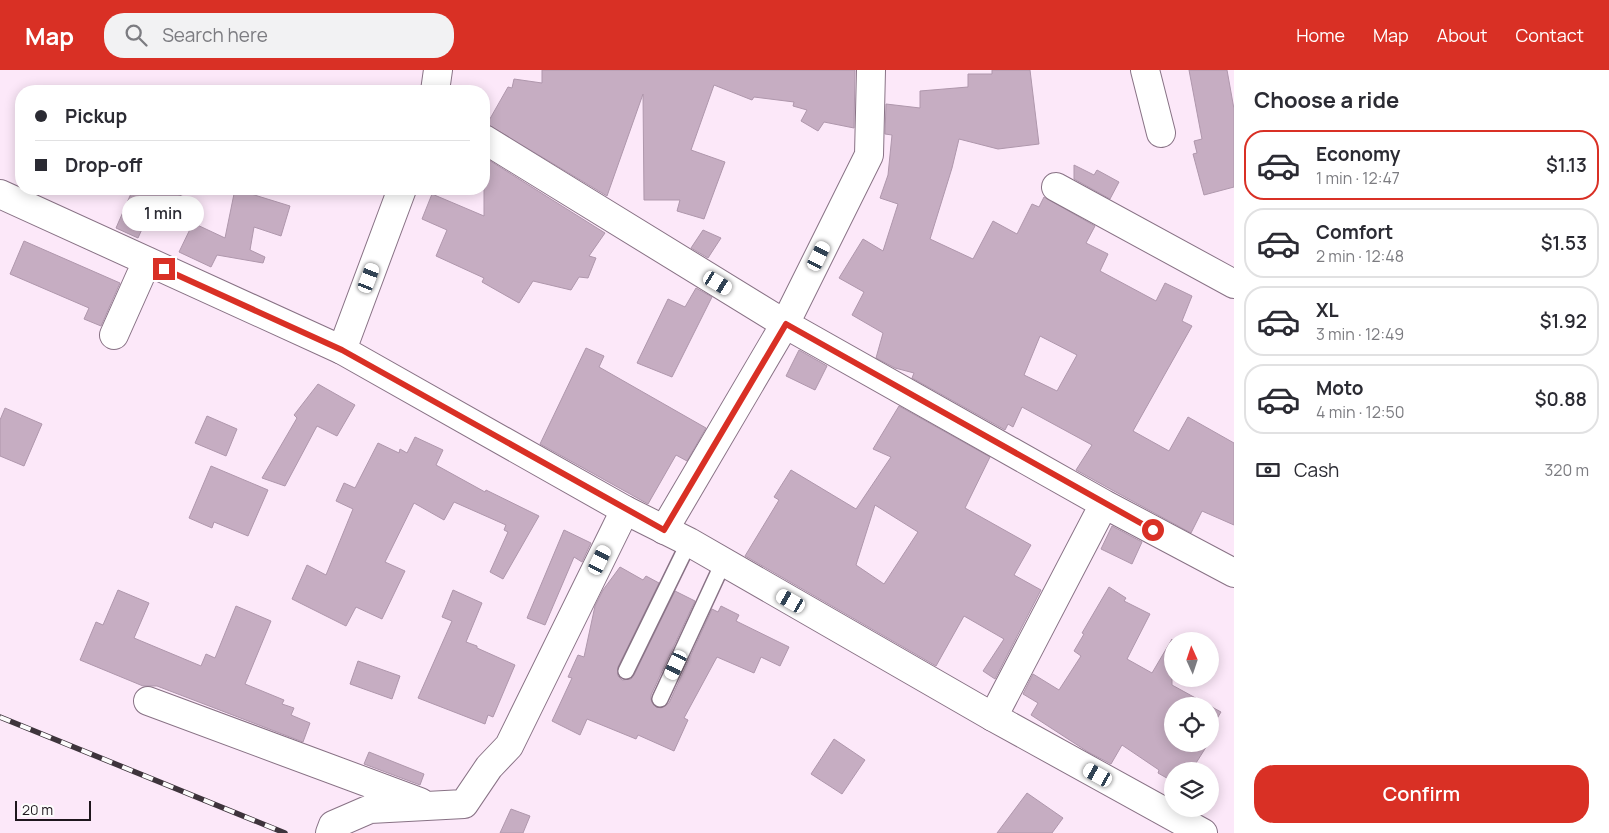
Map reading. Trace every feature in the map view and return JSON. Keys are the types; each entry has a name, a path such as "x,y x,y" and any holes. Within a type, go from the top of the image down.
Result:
{"street":[{"path":"436,85 438,70"},
{"path":"664,530 786,324 869,155 871,70"},
{"path":"1145,70 1161,133"},
{"path":"490,143 786,324 1104,504 1234,573"},
{"path":"1056,187 1234,284"},
{"path":"0,194 342,350 625,510 689,542 993,717 1203,833"},
{"path":"342,350 400,195"},
{"path":"114,336 147,261"},
{"path":"993,717 1104,504"},
{"path":"330,833 333,825 370,809 464,804 489,767 509,746 625,510"},
{"path":"148,701 433,807"}],"lane":[{"path":"626,671 689,542"},
{"path":"660,699 723,563"}],"building":[{"path":"542,70 855,70 854,128 824,122 818,131 801,121 807,110 793,106 794,102 754,97 752,100 714,85 691,150 725,162 704,219 677,211 680,200 644,200 643,94 607,196 490,126 490,119 508,87 512,88 514,79 542,83"},
{"path":"992,70 1030,70 1039,144 998,149 959,139 930,239 973,259 993,221 1017,234 1032,204 1039,207 1044,197 1095,226 1086,243 1108,254 1100,271 1156,301 1165,283 1192,296 1182,321 1192,326 1133,431 1169,451 1188,417 1234,443 1234,525 1202,511 1191,533 1112,490 1076,470 1092,445 1022,407 1013,427 1008,424 1005,430 912,378 914,373 895,368 876,358 883,333 852,315 864,292 839,278 863,239 883,251 898,204 880,198 888,175 892,135 885,134 886,104 920,108 920,91 968,87 968,74 992,74","holes":["1040,336 1077,355 1057,391 1024,375"]},
{"path":"1189,70 1227,70 1234,109 1234,187 1204,195 1193,154 1197,153 1194,141 1202,139"},
{"path":"490,161 605,233 589,256 596,258 588,278 579,277 571,290 533,281 519,303 482,282 484,278 436,256 447,230 422,219 432,195 484,216 484,195 490,195"},
{"path":"1074,165 1094,175 1097,170 1119,182 1110,199 1074,179"},
{"path":"130,195 179,195 191,200 179,230 148,216 138,238 116,228"},
{"path":"234,195 254,195 290,206 281,236 254,227 250,250 265,257 263,263 217,255 211,267 179,252 193,223 225,238"},
{"path":"703,230 721,238 708,258 691,248"},
{"path":"24,241 120,283 101,326 84,319 89,308 10,274"},
{"path":"696,288 712,297 672,377 637,363 668,299 685,307"},
{"path":"586,348 604,356 599,367 706,428 687,461 676,455 648,504 540,444"},
{"path":"799,350 827,366 815,390 786,376"},
{"path":"318,384 355,405 337,436 317,426 285,486 262,478 297,418 294,415"},
{"path":"899,406 990,457 965,508 1031,545 1014,575 1041,590 995,679 983,671 1004,639 964,616 936,666 745,556 779,500 774,497 791,470 856,509 891,457 873,449","holes":["875,505 918,532 884,584 856,565"]},
{"path":"5,408 42,424 24,466 0,456 0,420"},
{"path":"207,416 237,429 226,456 195,443"},
{"path":"415,437 443,450 436,465 485,492 486,490 539,516 503,579 490,572 508,532 504,530 506,525 454,502 444,520 414,503 385,562 405,571 382,619 356,607 346,626 292,599 307,565 326,575 353,509 336,501 344,483 355,488 378,443 399,453 400,449 407,453"},
{"path":"211,466 268,490 248,536 214,522 212,528 189,518"},
{"path":"1112,526 1142,542 1132,564 1101,549"},
{"path":"564,530 591,543 582,562 574,557 545,625 527,618"},
{"path":"620,567 643,580 646,576 659,583 618,667 618,676 622,680 631,679 634,675 675,591 695,601 651,695 651,700 656,707 661,708 669,703 712,609 718,612 721,606 739,615 736,621 789,647 780,666 761,657 754,673 717,657 684,718 688,720 674,751 638,735 636,739 587,719 580,735 552,721 572,678 568,677 578,655 584,657 595,606 603,590"},
{"path":"1109,587 1126,598 1124,601 1150,614 1127,659 1152,673 1164,653 1164,688 1177,688 1194,697 1164,697 1164,752 1203,752 1197,762 1164,762 1164,776 1158,773 1159,770 1122,745 1111,764 1088,752 1031,715 1038,703 1023,694 1033,674 1059,690 1081,656 1074,651 1084,634 1082,633"},
{"path":"118,590 149,603 134,638 201,666 206,654 215,658 236,606 271,621 245,684 284,700 282,704 294,708 291,715 310,723 303,742 157,686 143,686 80,660 96,622 103,625"},
{"path":"453,590 482,603 466,642 515,665 493,717 488,715 485,724 418,698 452,621 442,617"},
{"path":"358,661 400,676 392,699 350,684"},
{"path":"834,739 865,760 842,794 811,774"},
{"path":"369,752 424,774 420,785 364,764"},
{"path":"1027,793 1063,818 1052,833 997,833"},
{"path":"511,809 530,816 523,833 500,833"}],"railway":[{"path":"0,717 285,833"}],"route":[{"path":"164,269 342,350 625,510 664,530 786,324 1153,530"}]}
